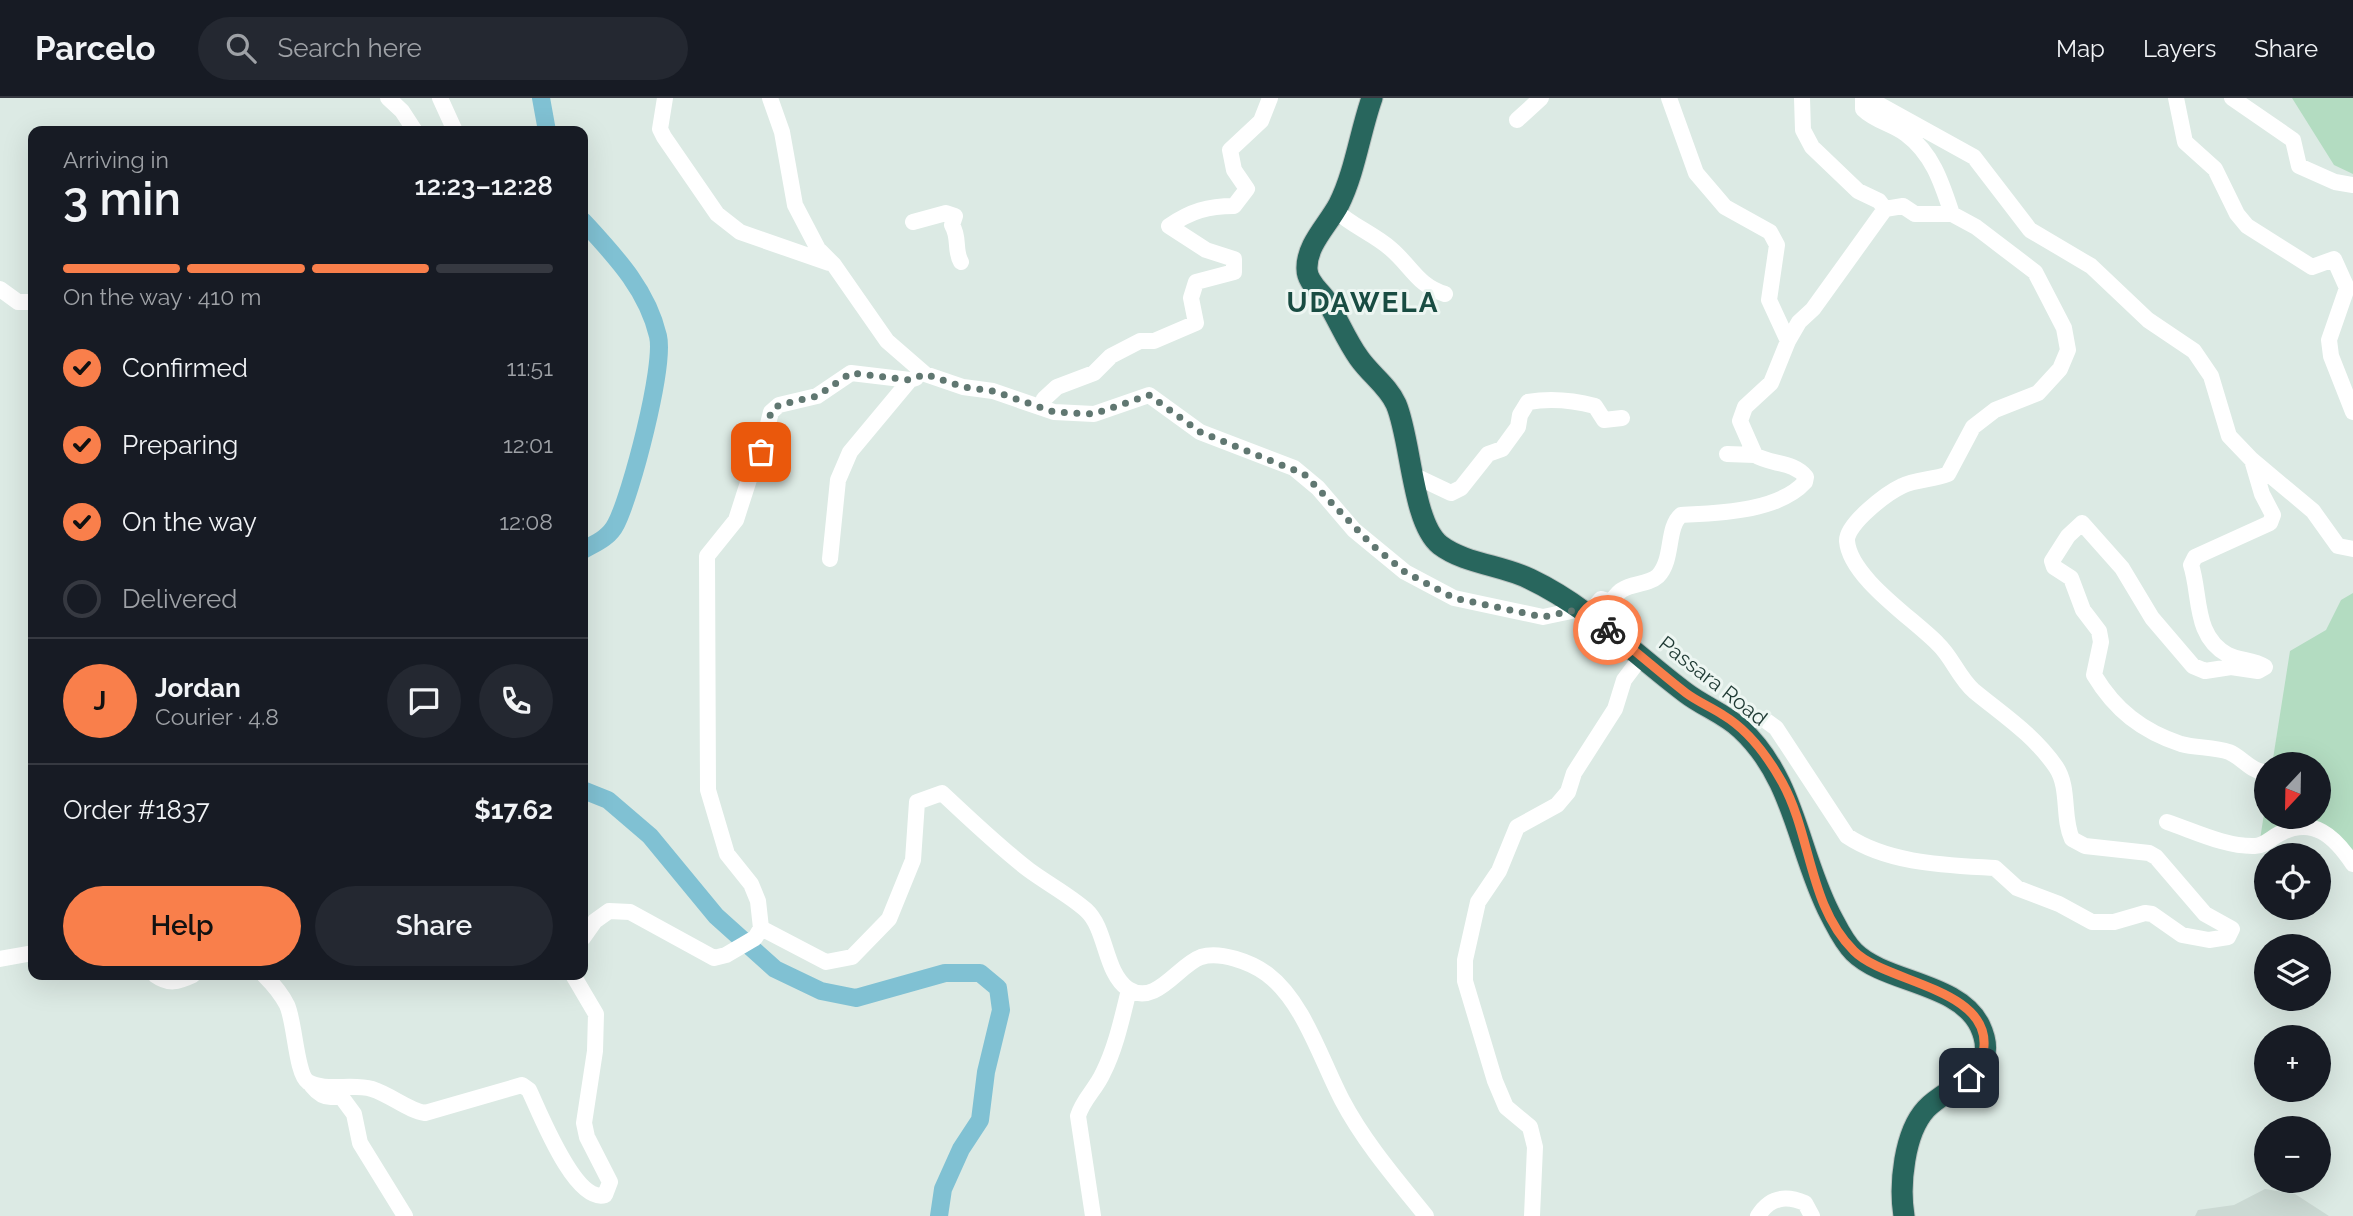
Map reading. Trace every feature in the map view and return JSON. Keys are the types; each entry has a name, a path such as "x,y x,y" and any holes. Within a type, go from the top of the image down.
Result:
{"highway":[{"name":"Passara Road","path":"1372,98 1335,210 1307,254 1307,276 1325,299 1360,360 1396,404 1429,529 1442,546 1529,578 1585,611 1688,694 1741,729 1783,784 1813,881 1840,934 1854,952 1867,962 1932,988 1960,1005 1981,1028 1984,1042 1979,1068 1962,1085 1928,1107 1912,1132 1903,1185 1905,1216"}],"street":[{"path":"388,98 402,111 412,126"},
{"path":"440,98 454,126"},
{"path":"665,98 660,129 717,214 740,232 834,265"},
{"path":"770,98 782,132 795,205 818,249 834,265 887,341 917,377"},
{"path":"1044,398 1057,387 1094,373 1111,356 1140,341 1154,341 1196,323 1191,299 1196,282 1234,272 1234,259 1206,250 1169,226 1207,206 1234,206 1247,189 1234,170 1230,150 1261,121 1270,98"},
{"path":"1517,120 1541,98"},
{"path":"1669,98 1696,173 1725,206 1770,232 1777,245 1769,300 1788,341"},
{"path":"1802,98 1803,130 1812,147 1858,191 1878,201 1885,209"},
{"path":"2176,98 2185,142 2215,169 2237,214 2247,226 2312,267 2334,259 2347,288 2329,340 2331,356 2353,412"},
{"path":"2232,98 2293,140 2299,166 2334,182 2353,185"},
{"path":"1952,214 1936,167 1907,134 1863,109 1863,99 1880,105 1974,157 2030,230 2091,266 2148,320 2194,351 2211,376 2229,436 2252,460 2313,511 2338,546 2353,549"},
{"path":"1741,729 1755,718 1765,720 1776,728 1847,836 1857,842 1924,864 1995,867 2017,888 2059,904 2092,922 2113,922 2145,913 2152,914 2182,934 2209,940 2228,937 2232,929 2205,914 2156,857 2149,853 2084,846 2072,839 2064,787 2057,768 2012,719 1972,689 1940,645 1869,582 1851,553 1847,541 1849,533 1868,509 1903,485 1948,474 1973,428 1995,410 2038,393 2060,369 2068,350 2064,328 2035,272 1976,227 1952,214 1915,214 1903,206 1885,209 1813,309 1799,322 1788,341 1772,383 1745,407 1740,421 1755,455"},
{"path":"1335,210 1351,225 1389,247 1428,289 1445,294"},
{"path":"913,222 946,213 955,216 952,225 956,232 956,254 961,262"},
{"path":"0,289 18,302 28,302"},
{"path":"758,933 758,901 751,884 727,853 708,790 707,556 736,520 754,464 761,452 771,412 779,405 817,396 851,373 917,377 993,391 1054,412 1094,414 1149,395 1200,432 1304,474 1364,538 1405,572 1454,598 1543,617 1585,611 1601,599 1611,602 1622,589 1638,586 1658,576 1671,550 1675,522 1681,515 1754,507 1784,496 1805,482 1801,472 1792,467 1755,455 1727,454"},
{"path":"830,559 838,480 850,452 917,377"},
{"path":"1413,475 1451,493 1461,488 1488,454 1502,449 1518,427 1520,415 1528,402 1551,402 1558,398 1595,406 1604,420 1622,418"},
{"path":"2252,460 2262,494 2273,515 2270,523 2196,557 2191,565 2197,583 2197,611 2218,648 2230,656 2256,661 2265,667 2258,671 2231,667 2204,671 2193,666 2152,618 2122,568 2082,523 2068,536 2052,561 2054,567 2071,579 2083,610 2099,631 2101,642 2094,675 2107,697 2130,721 2181,744 2230,752 2254,768"},
{"path":"1532,1216 1535,1147 1530,1126 1506,1107 1495,1081 1465,981 1465,960 1478,902 1499,872 1517,827 1556,805 1568,792 1574,773 1615,709 1624,680 1642,656"},
{"path":"758,933 826,962 852,957 889,919 913,860 917,803 942,793 1027,869 1088,912 1120,980 1129,989 1145,993 1161,987 1202,957 1219,956 1265,973 1278,984 1319,1046 1342,1101 1388,1169 1426,1216"},
{"path":"2167,822 2240,845 2259,846 2282,832 2306,826 2329,833 2353,864"},
{"path":"588,930 595,921 609,911 630,912 674,933 709,957 726,955 758,933"},
{"path":"0,959 28,954"},
{"path":"163,980 182,980"},
{"path":"268,980 287,1004 296,1029 301,1074 319,1095 332,1098 340,1095 354,1114 360,1143 405,1216"},
{"path":"308,1082 324,1086 351,1085 371,1089 398,1099 414,1112 425,1113 522,1085 529,1090 561,1158 590,1195 597,1198 605,1195 610,1182 587,1137 584,1123 595,1051 596,1013 576,980"},
{"path":"1093,1216 1078,1116 1082,1104 1101,1077 1111,1056 1129,989"},
{"path":"1758,1216 1774,1199 1791,1197 1805,1203 1812,1216"}],"shaded area":[{"path":"2257,1193 2289,1193 2295,1194 2329,1216 2195,1216 2198,1210 2234,1205"}],"green space":[{"path":"2292,98 2353,98 2353,174 2334,165"},
{"path":"2353,593 2353,864 2331,846 2331,843 2327,843 2311,830 2331,830 2331,752 2274,752 2290,651 2326,630 2341,600"},
{"path":"2261,830 2297,830 2266,843 2259,843"}],"waterway":[{"path":"541,98 546,126"},
{"path":"588,227 618,260 638,288 653,319 659,352 652,401 638,460 622,509 610,533 588,547"},
{"path":"588,792 608,800 650,836 716,916 775,969 821,991 856,998 945,973 980,973 998,988 1001,1010 986,1072 980,1120 961,1149 943,1189 939,1216"}],"way so far":[{"path":"761,452 771,412 779,405 817,396 851,373 910,380 925,374 963,387 993,391 1054,412 1094,414 1149,395 1171,408 1200,432 1304,474 1354,530 1405,572 1454,598 1543,617 1581,609 1608,630"}],"district":[{"name":"UDAWELA","path":"1363,302"}],"route":[{"path":"1608,630 1688,694 1725,716 1757,746 1783,784 1793,809 1813,881 1840,934 1854,952 1867,962 1932,988 1975,1017 1984,1042 1983,1057 1979,1068 1969,1078"}]}
